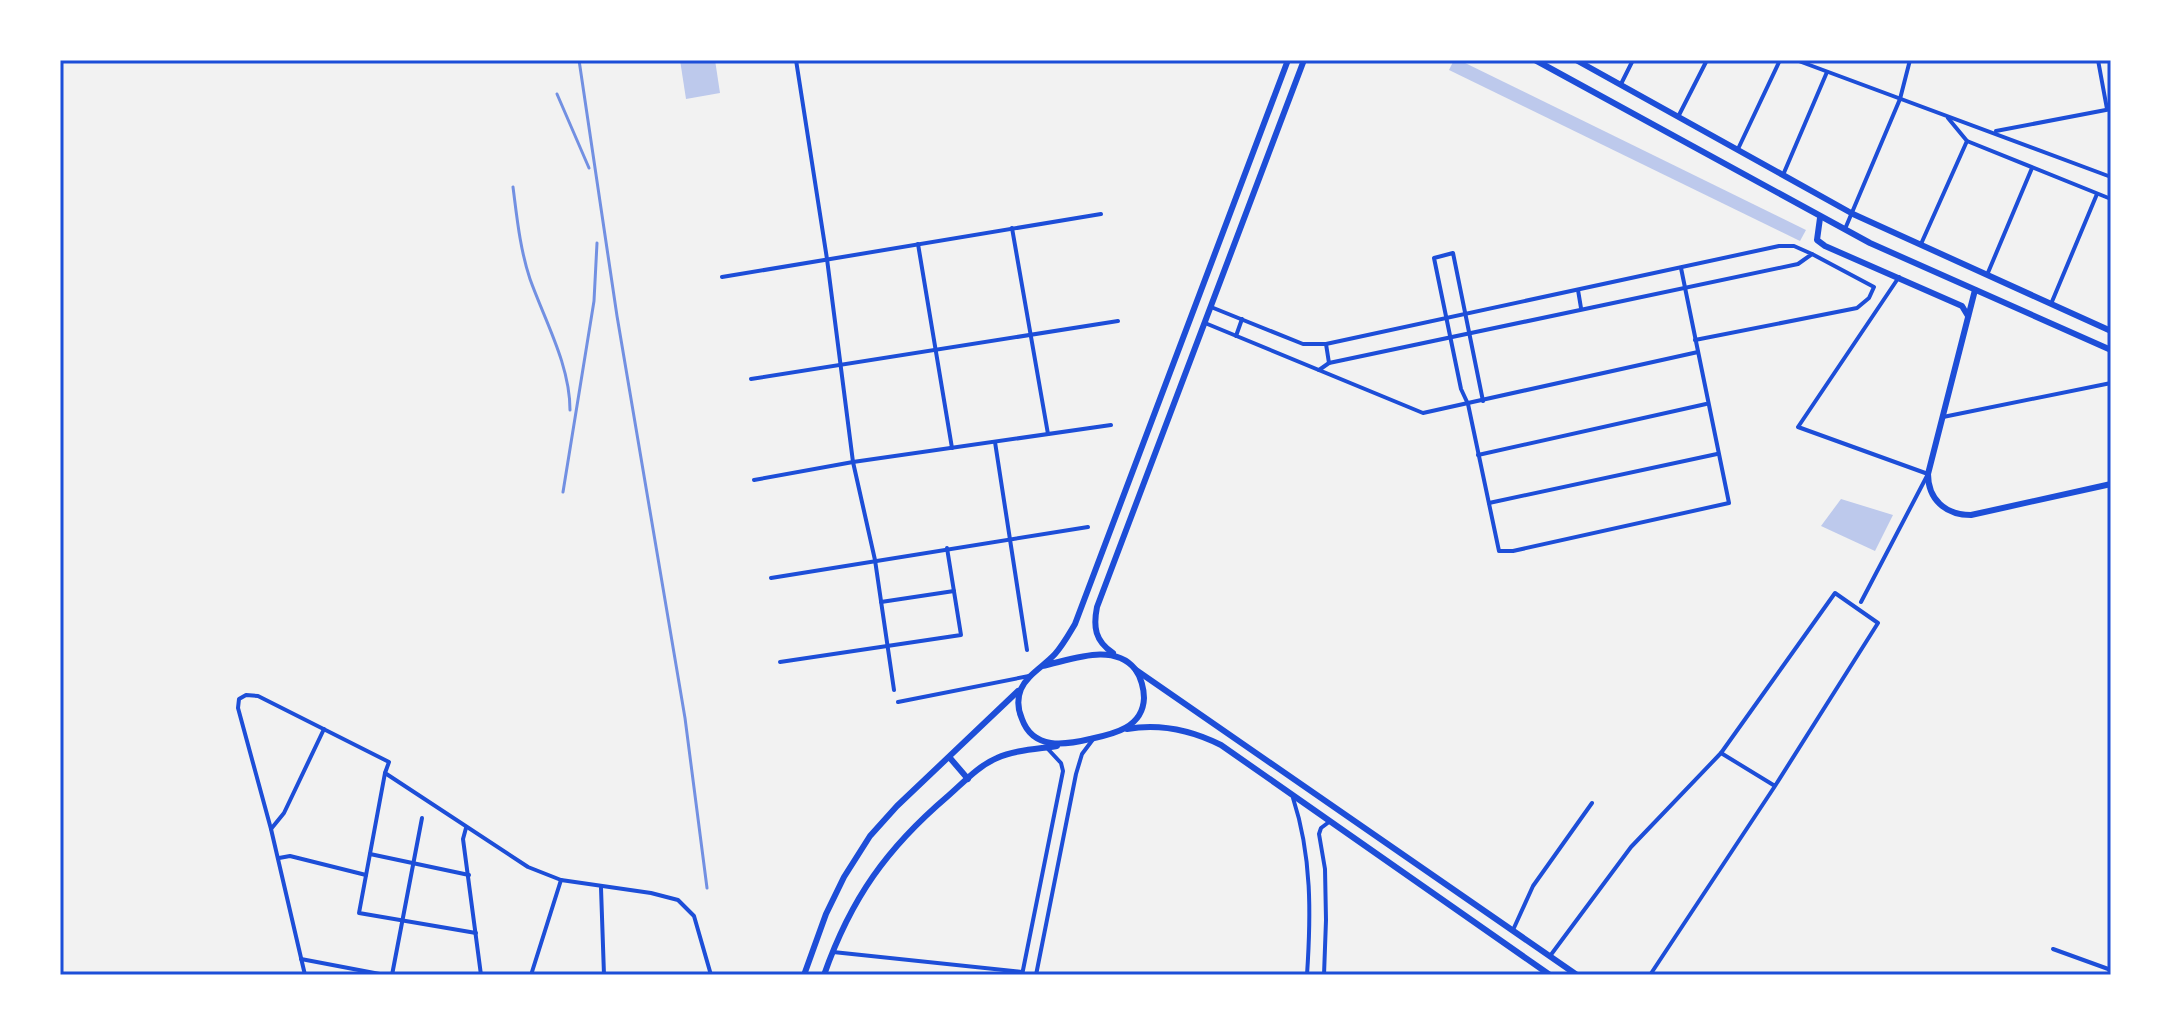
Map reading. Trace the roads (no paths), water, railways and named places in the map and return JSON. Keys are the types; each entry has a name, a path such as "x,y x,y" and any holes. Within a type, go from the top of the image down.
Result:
{"main road":[{"path":"804,975 826,914 844,877 870,836 1056,652 1075,624 1288,60"},
{"path":"1304,60 1097,607 1094,623 1097,636 1104,648 1577,975"},
{"path":"1535,60 1820,218 2111,350"},
{"path":"1576,60 1853,214 2111,331"},
{"path":"1820,218 1817,240 1962,306 1968,316"},
{"path":"1975,290 1928,474 1932,494 1939,505 1961,515 2111,484"},
{"path":"1183,337 1197,343"},
{"path":"1042,666 1106,654 1119,657"},
{"path":"1124,729 1134,723 1144,704 1141,679 1134,668"},
{"path":"1021,688 1018,699 1020,714 1031,734 1042,741 1066,745"},
{"path":"824,975 863,891 886,855 915,824 968,779 999,757 1066,745 1124,729 1157,726 1202,736 1221,745 1550,975"},
{"path":"950,758 968,779"}],"street":[{"path":"796,60 827,259 853,462 875,560 894,690"},
{"path":"1621,84 1633,60"},
{"path":"1678,117 1707,60"},
{"path":"1738,149 1780,60"},
{"path":"1796,60 2111,177"},
{"path":"1844,230 1900,99 1910,61 1918,60"},
{"path":"1994,132 2109,110 2098,60"},
{"path":"1783,175 1827,72"},
{"path":"1947,116 1967,141 2111,199"},
{"path":"1920,246 1967,141"},
{"path":"1987,275 2032,168"},
{"path":"2051,304 2097,194"},
{"path":"722,277 1101,214"},
{"path":"1012,228 1048,434"},
{"path":"918,244 952,448"},
{"path":"1211,307 1303,344 1326,344 1779,246 1794,246 1874,287 1869,298 1857,308 1695,340"},
{"path":"1483,401 1453,253 1434,258 1499,551 1513,551 1729,503 1681,268"},
{"path":"1319,370 1329,363 1798,264 1812,254"},
{"path":"1861,602 1928,474 1798,427 1899,277"},
{"path":"1578,290 1582,308"},
{"path":"1236,336 1242,319"},
{"path":"751,379 1118,321"},
{"path":"1205,323 1423,413 1698,352"},
{"path":"1326,344 1329,363"},
{"path":"1943,417 2111,383"},
{"path":"1478,455 1707,404"},
{"path":"754,480 853,462 1111,425"},
{"path":"995,442 1027,650"},
{"path":"1489,503 1717,454"},
{"path":"771,578 1088,527"},
{"path":"780,662 961,635 947,548"},
{"path":"881,602 954,591"},
{"path":"1550,956 1631,847 1721,753 1835,593 1878,623 1650,975"},
{"path":"898,702 1031,675"},
{"path":"305,975 271,829 238,708 239,699 246,695 258,696 389,762 359,913 476,933"},
{"path":"271,829 284,813 324,728"},
{"path":"1044,975 1036,975 1076,774 1082,754 1095,738"},
{"path":"833,952 1022,973 1063,771 1057,756 1047,748"},
{"path":"1721,753 1775,786"},
{"path":"385,773 528,867 561,880 678,900 694,916 711,975"},
{"path":"1292,795 1308,870 1310,920 1307,975"},
{"path":"1513,930 1533,886 1592,803"},
{"path":"392,975 422,818"},
{"path":"1324,975 1325,869 1319,834 1330,821"},
{"path":"466,828 463,839 481,974 488,975"},
{"path":"370,854 469,875"},
{"path":"278,858 290,856 366,875"},
{"path":"531,975 561,880"},
{"path":"601,888 604,975"},
{"path":"2053,949 2111,970"},
{"path":"301,959 385,975"}],"railway":[{"path":"579,60 617,316 685,718 707,888"},
{"path":"557,94 589,168"},
{"path":"513,187 527,268 566,376 570,410"},
{"path":"563,492 594,301 597,243"}]}
